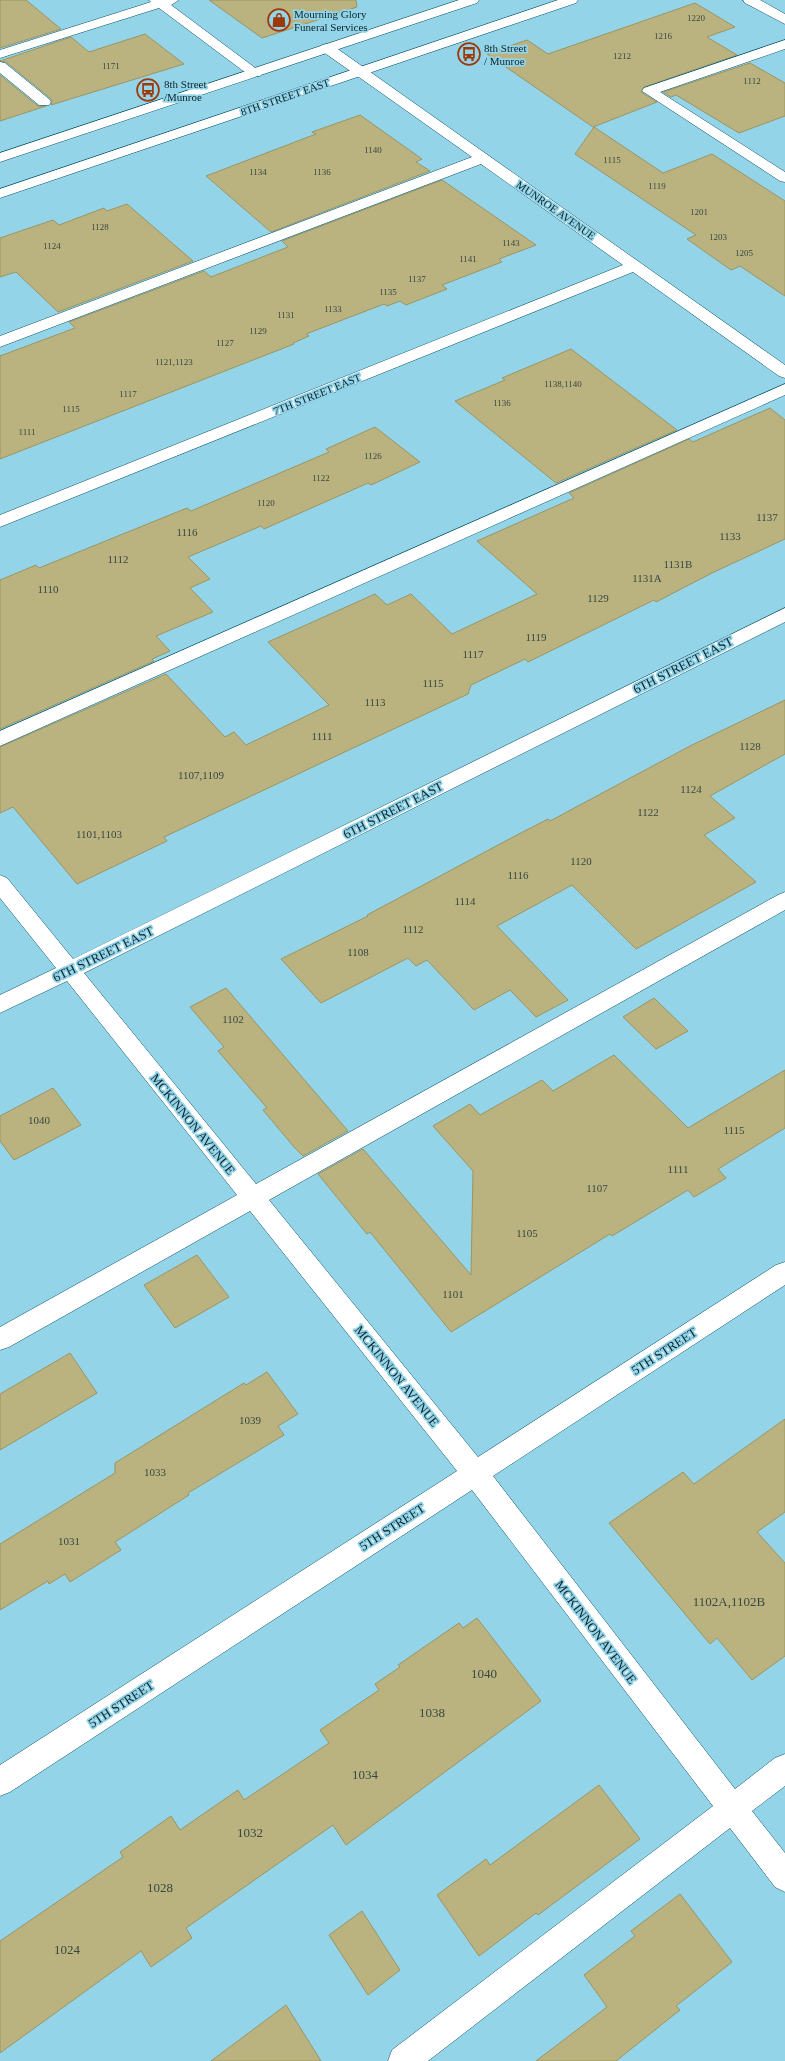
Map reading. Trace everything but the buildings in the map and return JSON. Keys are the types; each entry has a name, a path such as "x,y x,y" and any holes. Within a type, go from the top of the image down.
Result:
{"street":[{"path":"0,158 472,0"},
{"name":"8TH STREET EAST","path":"0,194 571,0"},
{"path":"750,0 785,20"},
{"path":"0,54 163,1 255,73"},
{"path":"785,44 649,91 785,178"},
{"name":"MUNROE AVENUE","path":"327,48 785,373"},
{"path":"0,66 44,102"},
{"path":"0,342 483,158"},
{"name":"7TH STREET EAST","path":"0,521 635,266"},
{"path":"0,738 785,389"},
{"name":"6TH STREET EAST","path":"0,1005 785,614"},
{"name":"MCKINNON AVENUE","path":"0,883 475,1473 731,1809 785,1877"},
{"path":"0,1339 785,900"},
{"name":"5TH STREET","path":"0,1782 785,1272"},
{"path":"403,2061 785,1768"}],"place":[{"name":"Mourning Glory Funeral Services","path":"279,20"},
{"name":"8th Street / Munroe","path":"469,54"},
{"name":"8th Street /Munroe","path":"148,90"}]}
